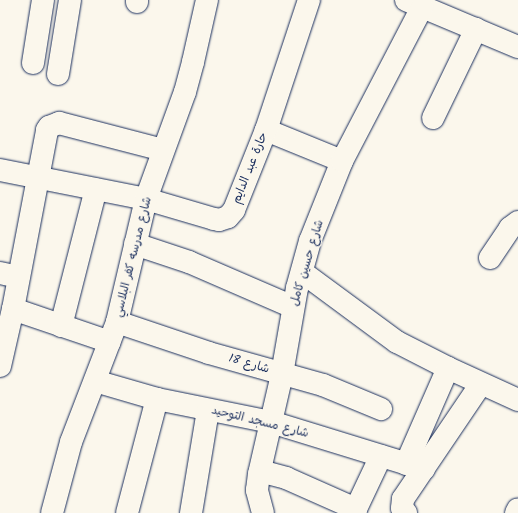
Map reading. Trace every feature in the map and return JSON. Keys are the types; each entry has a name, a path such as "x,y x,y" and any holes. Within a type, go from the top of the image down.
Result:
{"street":[{"path":"33,63 43,0"},
{"path":"58,74 70,0"},
{"name":"شارع مدرسه كفر البلاسي","path":"52,513 71,442 114,332 146,200 191,70 207,0"},
{"name":"حارة عبد الدايم","path":"0,170 146,200 214,219 219,220 228,217 234,210 266,130 309,0"},
{"path":"414,4 518,47"},
{"name":"شارع حسين كامل","path":"262,513 257,490 260,471 282,374 293,307 310,241 342,161 414,4"},
{"path":"433,118 476,29"},
{"path":"0,366 13,309 10,275 38,178 47,130 56,123 163,150"},
{"path":"266,130 342,161"},
{"path":"61,326 96,189"},
{"path":"490,258 510,228 518,222"},
{"path":"135,244 189,262 293,307"},
{"path":"302,272 397,342 481,384 518,400"},
{"name":"شارع 18","path":"13,309 61,326 114,332 177,343 323,385 381,409"},
{"path":"406,513 402,508 402,499 415,467 448,368"},
{"name":"شارع مسجد التوحيد","path":"95,381 157,399 271,422 415,467"},
{"path":"415,467 481,384"},
{"path":"127,513 157,399"},
{"path":"192,513 208,410"},
{"path":"260,471 296,482 355,511 381,456"},
{"path":"516,513 518,509"}]}
